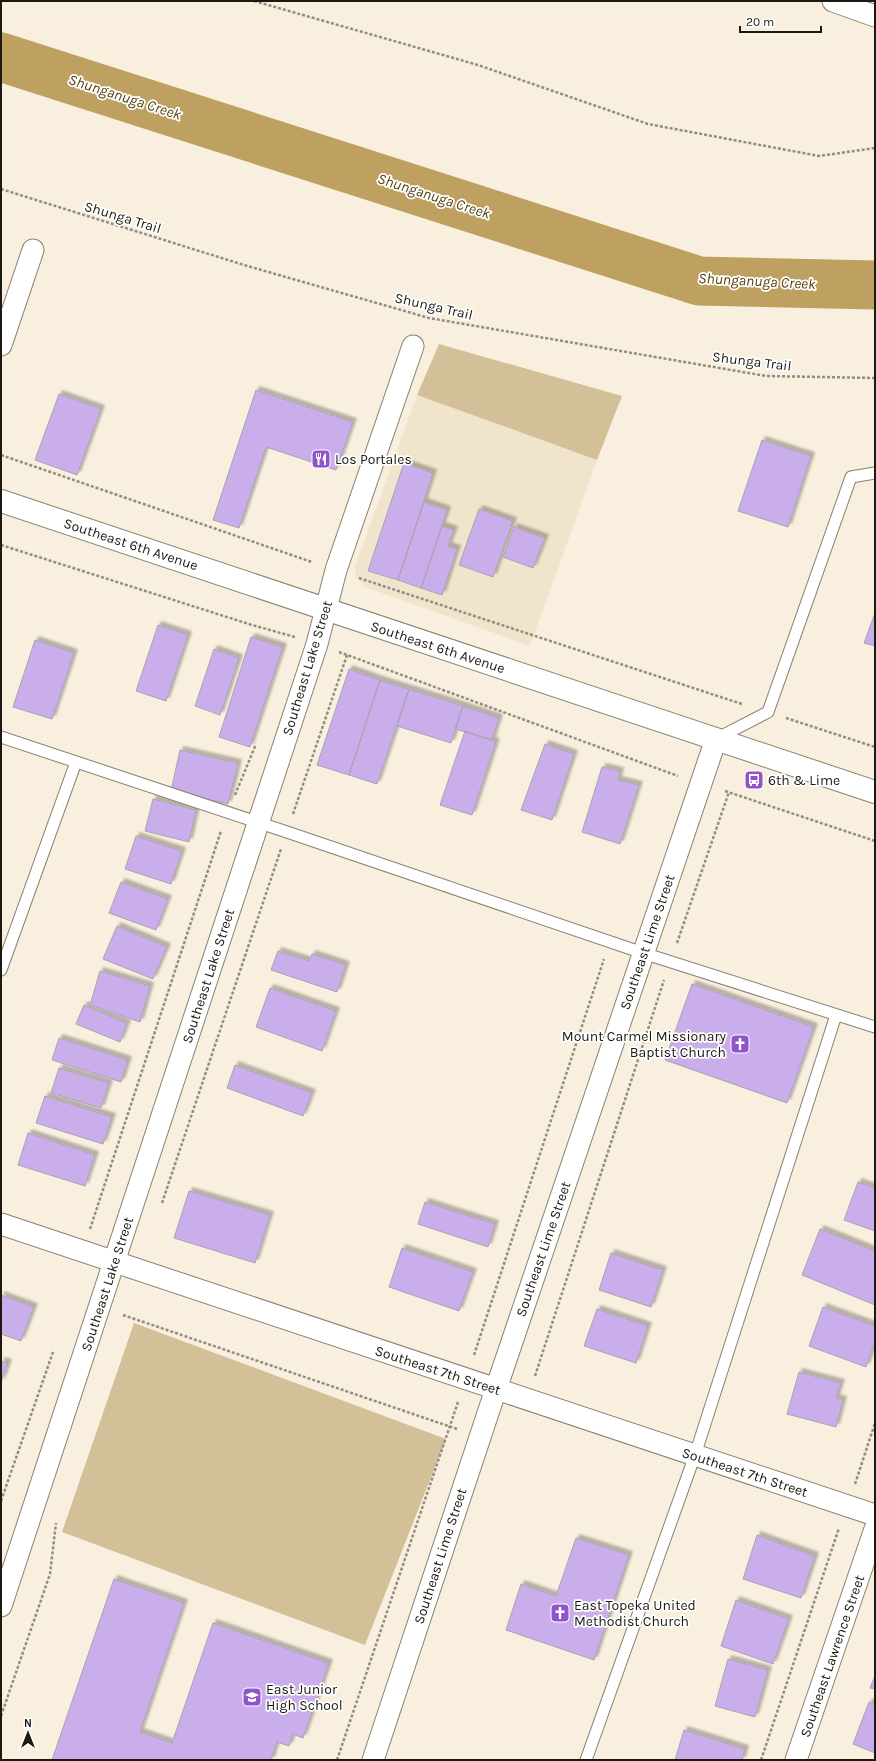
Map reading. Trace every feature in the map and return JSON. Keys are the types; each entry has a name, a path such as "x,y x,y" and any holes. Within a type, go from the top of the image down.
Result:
{"main road":[{"name":"Southeast 6th Avenue","path":"1,501 875,792"}],"street":[{"path":"833,1 875,16"},
{"path":"1,346 33,250"},
{"name":"Southeast Lake Street","path":"1,1606 317,644 336,570 413,346"},
{"name":"Southeast Lime Street","path":"373,1760 496,1389 716,739"},
{"name":"Southeast 7th Street","path":"1,1224 875,1515"},
{"name":"Southeast Lawrence Street","path":"796,1760 875,1529"}],"lane":[{"path":"716,739 768,712 851,476 875,473"},
{"path":"1,737 258,822 643,953 875,1027"},
{"path":"1,970 76,762"},
{"path":"586,1760 695,1455 836,1014"}],"path":[{"path":"254,1 478,66 648,124 819,156 875,148"},
{"name":"Shunga Trail","path":"1,189 244,265 429,318 766,376 875,378"},
{"path":"1,454 336,570 875,747"},
{"path":"1,545 252,625 317,644 701,783 875,841"},
{"path":"290,644 292,636"},
{"path":"159,1209 347,655"},
{"path":"90,1232 227,812 257,741"},
{"path":"527,1400 670,961 729,792"},
{"path":"337,1760 466,1379 610,942"},
{"path":"100,1307 480,1437"},
{"path":"121,1323 126,1308"},
{"path":"1,1501 53,1352"},
{"path":"762,1760 875,1424"},
{"path":"1,1716 50,1574 58,1515"}],"shaded area":[{"path":"439,344 622,396 597,460 417,395"},
{"path":"417,395 597,460 530,646 365,587 356,577 355,567"},
{"path":"134,1323 446,1439 365,1645 62,1532"}],"building":[{"name":"Los Portales","path":"256,390 353,422 336,470 266,447 239,528 213,520"},
{"path":"59,394 101,409 77,475 35,460"},
{"path":"762,440 811,456 788,527 738,511"},
{"path":"404,463 433,473 398,580 368,571"},
{"path":"424,502 447,510 421,588 398,580"},
{"path":"479,509 513,521 493,577 459,565"},
{"path":"442,526 454,530 448,546 457,549 442,595 421,588"},
{"path":"514,527 545,538 533,568 503,557"},
{"path":"875,613 875,646 864,643"},
{"path":"158,625 188,635 166,701 136,691"},
{"path":"251,637 283,647 250,747 219,737"},
{"path":"35,640 74,653 52,719 13,707"},
{"path":"214,649 239,658 220,715 195,706"},
{"path":"349,669 380,680 349,775 317,765"},
{"path":"380,680 409,689 377,784 349,775"},
{"path":"409,689 463,706 451,743 397,726"},
{"path":"463,706 499,718 492,740 455,729"},
{"path":"465,731 496,742 472,815 440,805"},
{"path":"545,744 574,754 552,820 521,810"},
{"path":"180,750 238,763 228,804 171,791"},
{"path":"602,767 620,771 618,780 639,785 620,844 582,832"},
{"path":"153,799 196,810 189,842 145,831"},
{"path":"136,836 182,851 171,884 125,869"},
{"path":"121,882 168,899 156,930 109,913"},
{"path":"117,926 167,947 153,979 103,959"},
{"path":"278,951 309,961 312,954 346,965 337,992 271,970"},
{"path":"100,971 150,986 140,1022 90,1005"},
{"name":"Mount Carmel Missionary Baptist Church","path":"692,984 814,1027 787,1103 665,1060"},
{"path":"270,988 336,1011 322,1051 256,1027"},
{"path":"84,1005 127,1023 120,1042 76,1024"},
{"path":"59,1038 128,1060 121,1082 52,1060"},
{"path":"235,1065 312,1093 303,1116 227,1088"},
{"path":"59,1068 109,1083 101,1108 51,1093"},
{"path":"45,1096 112,1117 103,1144 36,1123"},
{"path":"28,1133 95,1155 85,1186 18,1165"},
{"path":"858,1182 875,1188 875,1231 844,1220"},
{"path":"189,1191 270,1215 255,1263 174,1238"},
{"path":"425,1202 495,1224 488,1247 418,1224"},
{"path":"820,1229 875,1251 875,1305 802,1275"},
{"path":"402,1248 473,1272 459,1311 389,1287"},
{"path":"611,1253 663,1270 651,1307 599,1290"},
{"path":"1,1295 34,1307 21,1341 1,1334"},
{"path":"823,1307 875,1326 875,1342 866,1367 809,1346"},
{"path":"597,1309 648,1326 636,1363 584,1346"},
{"path":"1,1361 8,1363 1,1382"},
{"path":"799,1372 841,1383 836,1398 843,1400 836,1427 787,1414"},
{"path":"757,1535 815,1556 801,1598 743,1579"},
{"name":"East Topeka United Methodist Church","path":"576,1538 629,1555 594,1660 506,1630 521,1584 556,1596"},
{"name":"East Junior High School","path":"114,1579 184,1603 140,1732 172,1743 213,1623 329,1663 303,1738 293,1734 289,1746 277,1742 271,1760 52,1760"},
{"path":"736,1600 789,1619 773,1664 721,1646"},
{"path":"728,1659 768,1670 755,1717 715,1706"},
{"path":"875,1676 875,1689 870,1688"},
{"path":"869,1702 875,1705 875,1753 853,1744"},
{"path":"684,1730 745,1749 742,1760 675,1760"}],"waterway":[{"name":"Shunganuga Creek","path":"1,57 699,281 875,285"}],"place":[{"name":"Los Portales","path":"321,459"},
{"name":"6th & Lime","path":"754,780"},
{"name":"Mount Carmel Missionary Baptist Church","path":"740,1044"},
{"name":"East Topeka United Methodist Church","path":"560,1613"},
{"name":"East Junior High School","path":"252,1697"}]}
